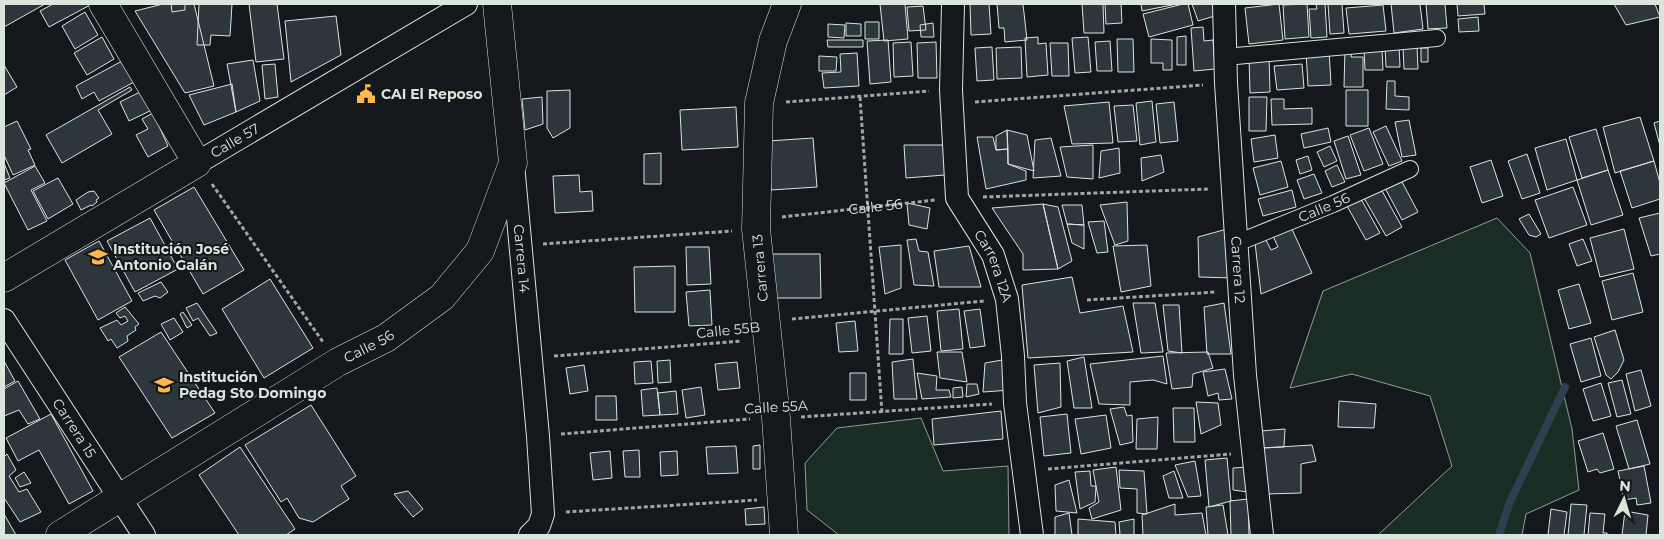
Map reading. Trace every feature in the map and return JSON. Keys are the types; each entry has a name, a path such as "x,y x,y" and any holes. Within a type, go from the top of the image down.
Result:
{"street":[{"path":"103,4 197,163"},
{"name":"Calle 57","path":"4,278 466,4"},
{"name":"Carrera 14","path":"497,4 531,358 543,514"},
{"name":"Carrera 13","path":"784,535 780,499 776,418 766,339 756,229 759,104 773,41 787,4"},
{"name":"Carrera 12A","path":"953,4 951,90 958,198 993,255 1007,299 1013,356 1015,403 1032,535"},
{"name":"Carrera 12","path":"1224,4 1226,83 1246,375 1262,535"},
{"path":"1225,57 1437,38"},
{"name":"Calle 56","path":"60,535 338,362 386,338 442,297 480,252 513,163"},
{"name":"Calle 56","path":"1237,243 1333,204 1410,169"},
{"name":"Carrera 15","path":"4,320 144,535"},
{"path":"530,535 539,526 543,514"}],"path":[{"path":"759,104 951,90 959,92 967,102 973,102 1226,83"},
{"path":"860,97 882,413"},
{"path":"197,163 338,362"},
{"name":"Calle 56","path":"520,245 756,229 775,217 958,198 1233,188"},
{"path":"1087,300 1241,290"},
{"name":"Calle 55B","path":"531,358 766,339 777,322 782,320 1007,299"},
{"name":"Calle 55A","path":"538,436 776,418 882,413 1015,403"},
{"path":"1025,472 1254,452"},
{"path":"543,514 780,499"}],"green space":[{"path":"1497,218 1530,253 1572,429 1579,490 1526,514 1522,535 1378,535 1452,466 1430,396 1352,374 1290,388 1323,291"},
{"path":"921,418 943,471 1008,466 1009,535 839,535 807,510 805,463 837,428"}],"building":[{"path":"4,4 45,4 4,27"},
{"path":"53,4 92,4 49,27 40,11"},
{"path":"163,4 194,4 214,86 185,93 135,11"},
{"path":"171,4 185,4 185,10 172,12"},
{"path":"199,4 232,4 230,36 211,35 210,45 197,45"},
{"path":"249,4 277,4 284,59 256,62"},
{"path":"880,4 905,4 908,39 884,41"},
{"path":"970,4 989,4 991,34 971,35"},
{"path":"997,4 1023,4 1027,40 1005,42 1004,28 999,28"},
{"path":"1082,4 1103,4 1104,33 1084,33"},
{"path":"1105,4 1121,4 1122,23 1106,24"},
{"path":"1141,4 1177,4 1142,11"},
{"path":"1188,4 1193,25 1149,37 1143,14"},
{"path":"1192,4 1214,4 1218,15 1198,21"},
{"path":"1279,4 1283,40 1249,44 1245,8"},
{"path":"1307,4 1309,37 1285,39 1283,5"},
{"path":"1316,4 1325,4 1327,37 1311,38 1309,9 1317,9"},
{"path":"1328,4 1342,4 1344,33 1330,34"},
{"path":"1391,4 1420,4 1423,29 1394,33"},
{"path":"1426,4 1445,4 1447,28 1428,29"},
{"path":"1457,4 1484,4 1485,14 1458,16"},
{"path":"1614,4 1655,4 1660,17 1626,25"},
{"path":"1383,5 1386,31 1349,34 1346,8"},
{"path":"923,6 926,30 909,31 907,7"},
{"path":"85,12 98,35 75,49 62,26"},
{"path":"336,16 341,55 291,82 285,21"},
{"path":"1478,17 1479,31 1459,32 1458,19"},
{"path":"865,22 879,22 879,39 865,39"},
{"path":"846,23 861,24 861,36 846,36"},
{"path":"933,23 934,37 921,37 920,25"},
{"path":"828,24 845,25 844,38 828,37"},
{"path":"1203,27 1204,41 1213,40 1215,69 1194,71 1191,28"},
{"path":"1186,36 1186,65 1177,65 1177,37"},
{"path":"102,37 114,59 87,75 74,53"},
{"path":"1038,37 1038,44 1046,43 1048,75 1027,77 1025,38"},
{"path":"1088,37 1091,72 1075,73 1072,38"},
{"path":"1117,39 1133,39 1134,72 1118,72"},
{"path":"1151,39 1172,40 1172,70 1163,70 1163,63 1151,63"},
{"path":"827,40 863,40 863,47 828,47"},
{"path":"888,40 891,82 870,84 867,41"},
{"path":"1110,41 1112,71 1097,71 1095,42"},
{"path":"911,42 913,76 894,77 893,43"},
{"path":"936,42 937,78 918,78 917,43"},
{"path":"1050,43 1068,43 1069,76 1052,76"},
{"path":"1399,45 1400,67 1386,67 1385,46"},
{"path":"1417,46 1418,69 1404,69 1403,47"},
{"path":"992,47 994,80 977,81 975,48"},
{"path":"1021,47 1022,78 997,79 996,48"},
{"path":"1421,48 1428,48 1428,62 1421,62"},
{"path":"1329,49 1331,85 1308,86 1306,51"},
{"path":"1345,49 1352,49 1351,57 1363,57 1363,87 1344,87"},
{"path":"1364,49 1382,49 1383,70 1365,70"},
{"path":"857,53 859,86 824,88 822,73 841,72 840,54"},
{"path":"819,56 837,57 836,71 819,71"},
{"path":"1269,56 1270,92 1250,93 1249,57"},
{"path":"253,60 260,101 236,112 227,64"},
{"path":"122,61 134,82 99,101 94,92 82,99 76,86"},
{"path":"275,64 278,97 265,99 262,65"},
{"path":"1302,64 1304,88 1277,90 1274,66"},
{"path":"4,65 17,87 4,95"},
{"path":"1387,81 1395,81 1395,96 1409,97 1409,110 1386,109"},
{"path":"232,84 236,112 204,125 189,95"},
{"path":"130,87 132,90 98,110 112,134 62,163 46,135"},
{"path":"146,89 156,108 129,121 120,102"},
{"path":"570,90 570,128 553,138 547,128 547,91"},
{"path":"1346,90 1368,90 1368,126 1346,126"},
{"path":"542,97 543,124 525,130 522,99"},
{"path":"1249,97 1267,97 1266,131 1249,131"},
{"path":"1271,99 1284,99 1284,109 1312,108 1312,124 1272,125"},
{"path":"1152,101 1156,142 1140,145 1136,103"},
{"path":"1109,102 1113,143 1072,144 1064,106"},
{"path":"1174,102 1178,141 1160,143 1156,104"},
{"path":"1133,105 1137,141 1118,142 1114,106"},
{"path":"736,107 738,147 682,150 680,110"},
{"path":"153,113 168,146 148,157 136,135 148,129 142,119"},
{"path":"1640,117 1654,161 1615,173 1603,127"},
{"path":"1409,120 1416,155 1402,157 1395,122"},
{"path":"17,121 31,149 28,150 35,165 13,175 4,155 4,127"},
{"path":"1660,121 1660,146 1654,123"},
{"path":"1386,126 1402,161 1389,166 1373,132"},
{"path":"1328,128 1331,142 1304,148 1301,134"},
{"path":"1369,128 1383,164 1364,171 1350,135"},
{"path":"1596,129 1608,170 1582,178 1569,137"},
{"path":"1007,130 1008,149 996,150 996,136"},
{"path":"1007,130 1027,135 1034,171 1008,164"},
{"path":"1275,135 1278,158 1254,162 1251,139"},
{"path":"1348,136 1361,175 1346,179 1334,141"},
{"path":"977,137 993,137 996,150 1008,149 1008,164 1026,171 1026,180 986,189"},
{"path":"813,138 817,187 771,190 768,141"},
{"path":"1051,138 1061,176 1033,178 1035,140"},
{"path":"1566,139 1577,180 1547,190 1535,148"},
{"path":"904,145 946,145 945,175 906,178"},
{"path":"1093,145 1093,179 1067,177 1060,147"},
{"path":"1330,146 1337,161 1324,167 1317,152"},
{"path":"1119,148 1120,173 1099,178 1101,151"},
{"path":"661,153 661,184 644,184 644,154"},
{"path":"1527,154 1540,193 1522,199 1508,161"},
{"path":"1161,155 1164,172 1142,181 1141,158"},
{"path":"1308,156 1312,170 1300,174 1296,160"},
{"path":"1491,160 1503,196 1482,203 1470,167"},
{"path":"1281,161 1288,187 1260,195 1253,168"},
{"path":"1654,161 1660,183 1660,199 1632,208 1620,171"},
{"path":"4,163 10,178 4,180"},
{"path":"1337,165 1345,182 1332,187 1325,171"},
{"path":"35,166 45,183 31,190 47,221 28,230 4,183"},
{"path":"1608,170 1623,215 1591,225 1577,180"},
{"path":"1314,174 1322,193 1304,199 1297,180"},
{"path":"579,175 580,192 592,191 593,211 555,213 553,176"},
{"path":"58,178 73,204 48,219 33,191"},
{"path":"1400,178 1418,212 1402,220 1384,186"},
{"path":"194,187 244,270 203,294 154,210"},
{"path":"1573,187 1587,225 1549,238 1535,200"},
{"path":"1381,189 1402,227 1386,236 1364,198"},
{"path":"1292,190 1296,207 1263,216 1258,199"},
{"path":"94,191 99,198 96,200 97,202 81,210 76,200 88,192"},
{"path":"1361,199 1380,233 1366,240 1347,206"},
{"path":"1127,202 1128,241 1115,245 1100,205"},
{"path":"907,203 930,208 927,229 909,225"},
{"path":"1043,204 1058,269 1023,270 1023,254 992,208"},
{"path":"1043,204 1058,207 1072,261 1058,269"},
{"path":"1062,205 1082,205 1084,225 1067,224"},
{"path":"1660,213 1660,254 1651,256 1639,218"},
{"path":"1529,214 1541,234 1536,237 1529,235 1519,219"},
{"path":"150,218 178,269 135,292 107,241"},
{"path":"1104,221 1108,252 1097,253 1088,222"},
{"path":"1067,224 1084,225 1084,249 1072,243"},
{"path":"1291,227 1312,273 1261,294 1255,243 1266,240 1271,250 1278,247 1273,236"},
{"path":"1227,229 1233,278 1199,277 1198,237"},
{"path":"1624,229 1634,269 1600,277 1590,238"},
{"path":"916,239 919,251 928,252 934,286 914,285 907,240"},
{"path":"1583,239 1592,261 1577,266 1569,244"},
{"path":"99,241 132,301 98,320 65,260"},
{"path":"901,245 901,288 885,294 879,247"},
{"path":"1147,245 1151,286 1121,292 1113,246"},
{"path":"969,246 981,287 939,287 934,251"},
{"path":"686,247 709,247 711,284 687,285"},
{"path":"769,254 820,254 821,298 769,298"},
{"path":"675,266 675,312 635,312 634,267"},
{"path":"1633,273 1643,312 1612,320 1602,281"},
{"path":"1072,277 1080,313 1123,306 1133,352 1028,358 1022,285"},
{"path":"270,279 313,348 264,378 222,309"},
{"path":"161,282 168,292 160,298 155,296 143,301 138,293"},
{"path":"1579,284 1591,323 1569,329 1558,290"},
{"path":"710,290 712,325 689,326 686,292"},
{"path":"197,303 217,333 210,336 198,318 193,321 186,308"},
{"path":"1133,303 1155,303 1163,352 1141,353"},
{"path":"1224,303 1231,354 1207,354 1204,307"},
{"path":"1163,305 1179,305 1182,353 1168,351"},
{"path":"125,307 139,324 135,327 136,330 127,336 128,341 117,348 111,339 108,341 100,328 117,320 121,325 128,321 125,316 120,318 116,313"},
{"path":"959,309 963,349 941,351 937,311"},
{"path":"980,309 985,346 970,348 964,311"},
{"path":"183,312 192,325 187,328 180,314"},
{"path":"927,316 931,351 912,353 908,318"},
{"path":"174,318 183,332 170,340 161,324"},
{"path":"890,319 903,319 903,354 889,354"},
{"path":"855,321 858,351 839,352 836,323"},
{"path":"1615,330 1624,360 1618,372 1611,379 1606,375 1594,337"},
{"path":"161,332 215,413 172,438 119,357"},
{"path":"1591,338 1601,376 1581,382 1570,344"},
{"path":"937,352 962,352 967,382 940,378"},
{"path":"1208,352 1213,368 1193,374 1192,387 1172,389 1166,353"},
{"path":"1163,356 1167,384 1153,380 1130,382 1130,405 1099,404 1090,364"},
{"path":"1084,357 1092,408 1074,408 1067,361"},
{"path":"913,359 917,399 894,399 892,362"},
{"path":"1008,359 1011,390 983,392 985,363"},
{"path":"670,360 671,382 658,383 657,361"},
{"path":"4,361 15,381 4,387"},
{"path":"651,361 653,383 635,384 634,362"},
{"path":"737,362 740,388 718,390 715,364"},
{"path":"1060,363 1061,407 1038,413 1034,365"},
{"path":"584,365 588,391 570,394 566,368"},
{"path":"1225,369 1232,399 1219,400 1218,393 1208,396 1203,372"},
{"path":"1641,370 1651,406 1635,411 1626,374"},
{"path":"850,373 866,373 866,400 850,400"},
{"path":"917,373 937,376 936,390 949,390 951,397 922,399"},
{"path":"1622,380 1631,414 1617,417 1608,383"},
{"path":"18,381 40,419 28,424 19,410 4,416 4,389"},
{"path":"1601,383 1611,416 1593,421 1583,389"},
{"path":"967,384 977,384 979,394 966,397"},
{"path":"701,387 705,415 686,418 682,390"},
{"path":"962,387 963,397 953,398 953,388"},
{"path":"657,388 660,415 643,416 641,390"},
{"path":"676,391 678,414 660,415 658,393"},
{"path":"596,396 616,396 617,420 596,420"},
{"path":"1339,401 1376,404 1374,428 1338,427"},
{"path":"1196,402 1218,403 1221,425 1201,434"},
{"path":"311,405 356,476 341,486 349,499 313,522 299,518 287,498 281,502 245,445"},
{"path":"1124,407 1127,416 1132,415 1133,442 1120,445 1110,409"},
{"path":"1173,408 1194,408 1195,442 1174,442"},
{"path":"1001,411 1003,439 934,445 932,419"},
{"path":"51,414 93,491 69,504 39,450 18,461 6,438"},
{"path":"1067,414 1071,453 1044,456 1040,417"},
{"path":"1106,415 1111,448 1081,454 1075,419"},
{"path":"1158,417 1157,449 1136,449 1137,419"},
{"path":"1637,420 1650,464 1629,469 1616,426"},
{"path":"1285,429 1284,447 1262,448 1261,431"},
{"path":"1603,433 1614,469 1600,473 1597,469 1588,472 1578,441"},
{"path":"760,445 760,469 753,469 753,446"},
{"path":"1312,445 1316,461 1301,464 1301,493 1267,494 1262,448"},
{"path":"736,446 738,473 708,474 706,447"},
{"path":"240,447 295,529 286,535 239,535 199,475"},
{"path":"639,450 640,477 625,477 623,451"},
{"path":"610,451 612,478 593,480 590,453"},
{"path":"677,451 678,475 661,476 660,452"},
{"path":"7,454 16,470 9,476 19,492 27,489 41,512 20,522 4,498 4,457"},
{"path":"1227,458 1231,501 1209,507 1205,460"},
{"path":"1195,461 1201,496 1188,497 1175,465"},
{"path":"1644,466 1651,503 1637,505 1636,498 1624,500 1618,471"},
{"path":"1116,467 1121,510 1092,519 1089,508 1099,502 1093,470"},
{"path":"1248,467 1248,492 1233,490 1233,468"},
{"path":"1119,470 1144,471 1147,514 1137,513 1137,489 1120,488"},
{"path":"1090,471 1091,486 1096,486 1095,502 1080,509 1075,472"},
{"path":"1174,471 1183,498 1169,498 1163,476"},
{"path":"24,472 31,483 20,487 15,478"},
{"path":"1069,480 1077,513 1056,511 1055,485"},
{"path":"408,491 423,509 413,517 394,494"},
{"path":"1248,499 1249,535 1231,535 1230,501"},
{"path":"1175,504 1175,515 1202,513 1206,535 1143,535 1142,515"},
{"path":"1571,504 1587,505 1584,535 1568,535"},
{"path":"1223,505 1228,535 1208,535 1206,507"},
{"path":"764,507 765,524 746,525 745,509"},
{"path":"1551,509 1567,512 1564,535 1548,535"},
{"path":"1625,511 1648,515 1646,535 1622,535"},
{"path":"1069,513 1072,535 1055,535 1055,517"},
{"path":"1590,513 1605,514 1603,533 1607,533 1607,535 1588,535"},
{"path":"4,514 16,535 4,535"},
{"path":"1078,519 1115,522 1116,535 1078,535"},
{"path":"1134,519 1134,535 1120,535 1119,522"}],"waterway":[{"path":"1499,535 1509,504 1565,387"}],"place":[{"name":"CAI El Reposo","path":"366,94"},
{"name":"Institución José Antonio Galán","path":"98,257"},
{"name":"Institución Pedag Sto Domingo","path":"164,385"}]}
